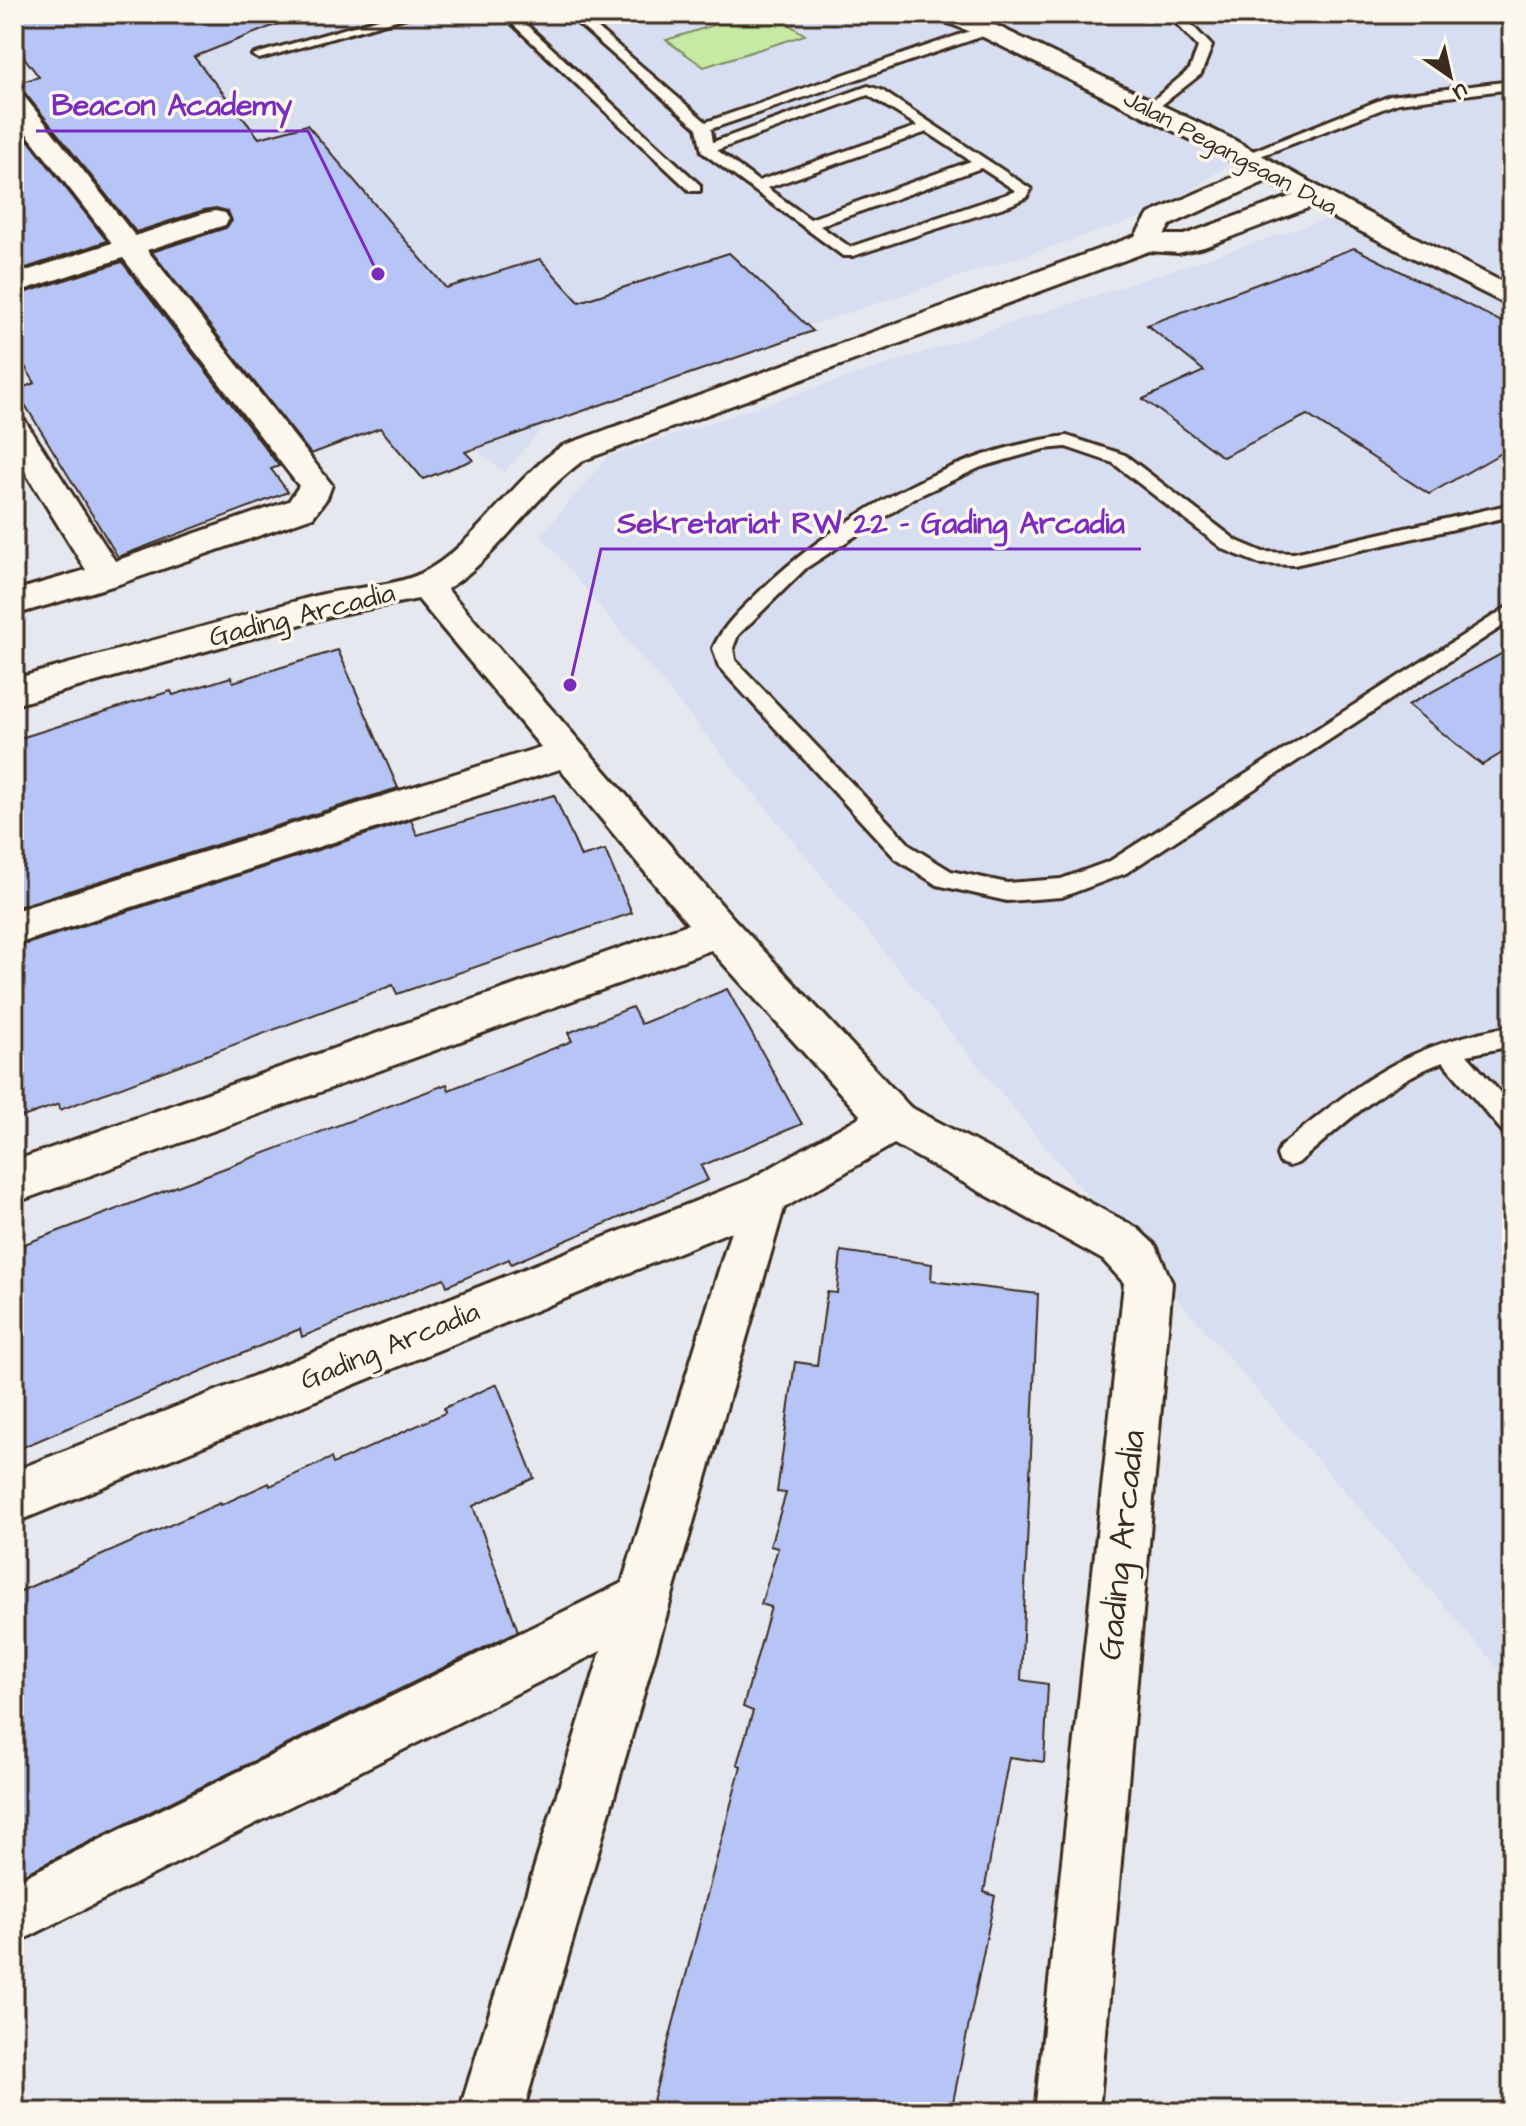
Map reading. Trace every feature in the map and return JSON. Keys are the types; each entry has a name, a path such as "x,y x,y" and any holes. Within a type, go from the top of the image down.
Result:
{"street":[{"name":"Jalan Pegangsaan Dua","path":"946,14 987,30 1150,110 1512,298"},
{"path":"14,100 316,485 311,498 301,509 107,576 14,603"},
{"path":"1146,242 1159,220 1256,164"},
{"path":"425,585 451,570 475,548 527,487 573,453 1146,242 1178,245 1326,203"},
{"path":"14,284 215,219"},
{"path":"14,428 107,576"},
{"name":"Gading Arcadia","path":"14,692 332,603 425,585 718,930 894,1121 1120,1244 1139,1262 1148,1283 1067,2112"},
{"path":"14,928 566,753"},
{"path":"14,1182 718,930"},
{"name":"Gading Arcadia","path":"14,1497 765,1195 894,1121"},
{"path":"491,2112 765,1195"},
{"path":"14,1914 643,1601"}],"lane":[{"path":"259,55 411,14"},
{"path":"508,14 695,188"},
{"path":"573,14 704,127 707,149 843,251 855,253 1022,194 1024,189 873,91 864,91 707,149"},
{"path":"1150,110 1196,71 1205,46 1174,14"},
{"path":"704,127 987,30"},
{"path":"873,91 882,68"},
{"path":"1256,164 1395,99 1512,85"},
{"path":"756,187 929,127"},
{"path":"808,225 983,162"},
{"path":"1512,510 1294,559 1260,558 1230,545 1119,459 1067,441 1043,444 975,463 908,494 823,548 799,564 730,632 723,648 726,662 904,853 945,879 1007,892 1062,888 1118,867 1512,611"},
{"path":"1289,1155 1376,1085 1406,1066 1448,1050 1512,1036"},
{"path":"1448,1050 1512,1124"}],"shaded area":[{"path":"61,14 1512,14 1512,1684 1037,1137 541,535 607,457 1332,217 1234,161 1161,211 562,406 504,473 361,349"}],"green space":[{"path":"749,14 773,14 805,35 704,67 666,40"}],"building":[{"path":"14,14 295,14 295,17 194,57 259,138 307,125 446,288 540,259 579,302 729,253 813,331 465,452 473,460 423,479 380,428 311,454 152,252 226,228 232,221 228,211 216,208 204,210 136,232 25,93 14,89 14,84 39,77 14,44"},
{"path":"14,122 107,241 14,272"},
{"path":"1354,248 1512,327 1512,447 1429,494 1307,415 1223,457 1143,399 1204,371 1147,325"},
{"path":"122,262 279,466 271,469 288,492 118,557 16,390 35,383 14,349 14,296"},
{"path":"1512,648 1512,747 1482,765 1408,705"},
{"path":"338,650 398,788 14,908 14,740 171,691 173,695 231,677 233,682"},
{"path":"554,795 581,857 605,850 632,913 397,994 393,985 60,1110 59,1104 14,1120 14,948 411,820 417,835"},
{"path":"727,989 802,1124 701,1166 708,1180 511,1264 509,1259 447,1286 444,1278 302,1337 300,1329 14,1451 14,1248 447,1084 449,1090 572,1041 568,1033 632,1007 641,1024"},
{"path":"841,1251 932,1264 931,1281 1038,1294 1021,1680 1048,1684 1044,1762 1009,1757 984,1892 995,1896 951,2112 650,2112 753,1711 743,1707 771,1607 761,1604 778,1548 770,1546 786,1493 777,1492 795,1362 817,1365 827,1292 837,1293"},
{"path":"497,1384 534,1478 473,1506 518,1631 14,1879 14,1594 269,1483 270,1486 331,1458 333,1464 445,1413 444,1408"}],"place":[{"name":"Beacon Academy","path":"378,274"},
{"name":"Sekretariat RW 22 - Gading Arcadia","path":"570,685"}]}
